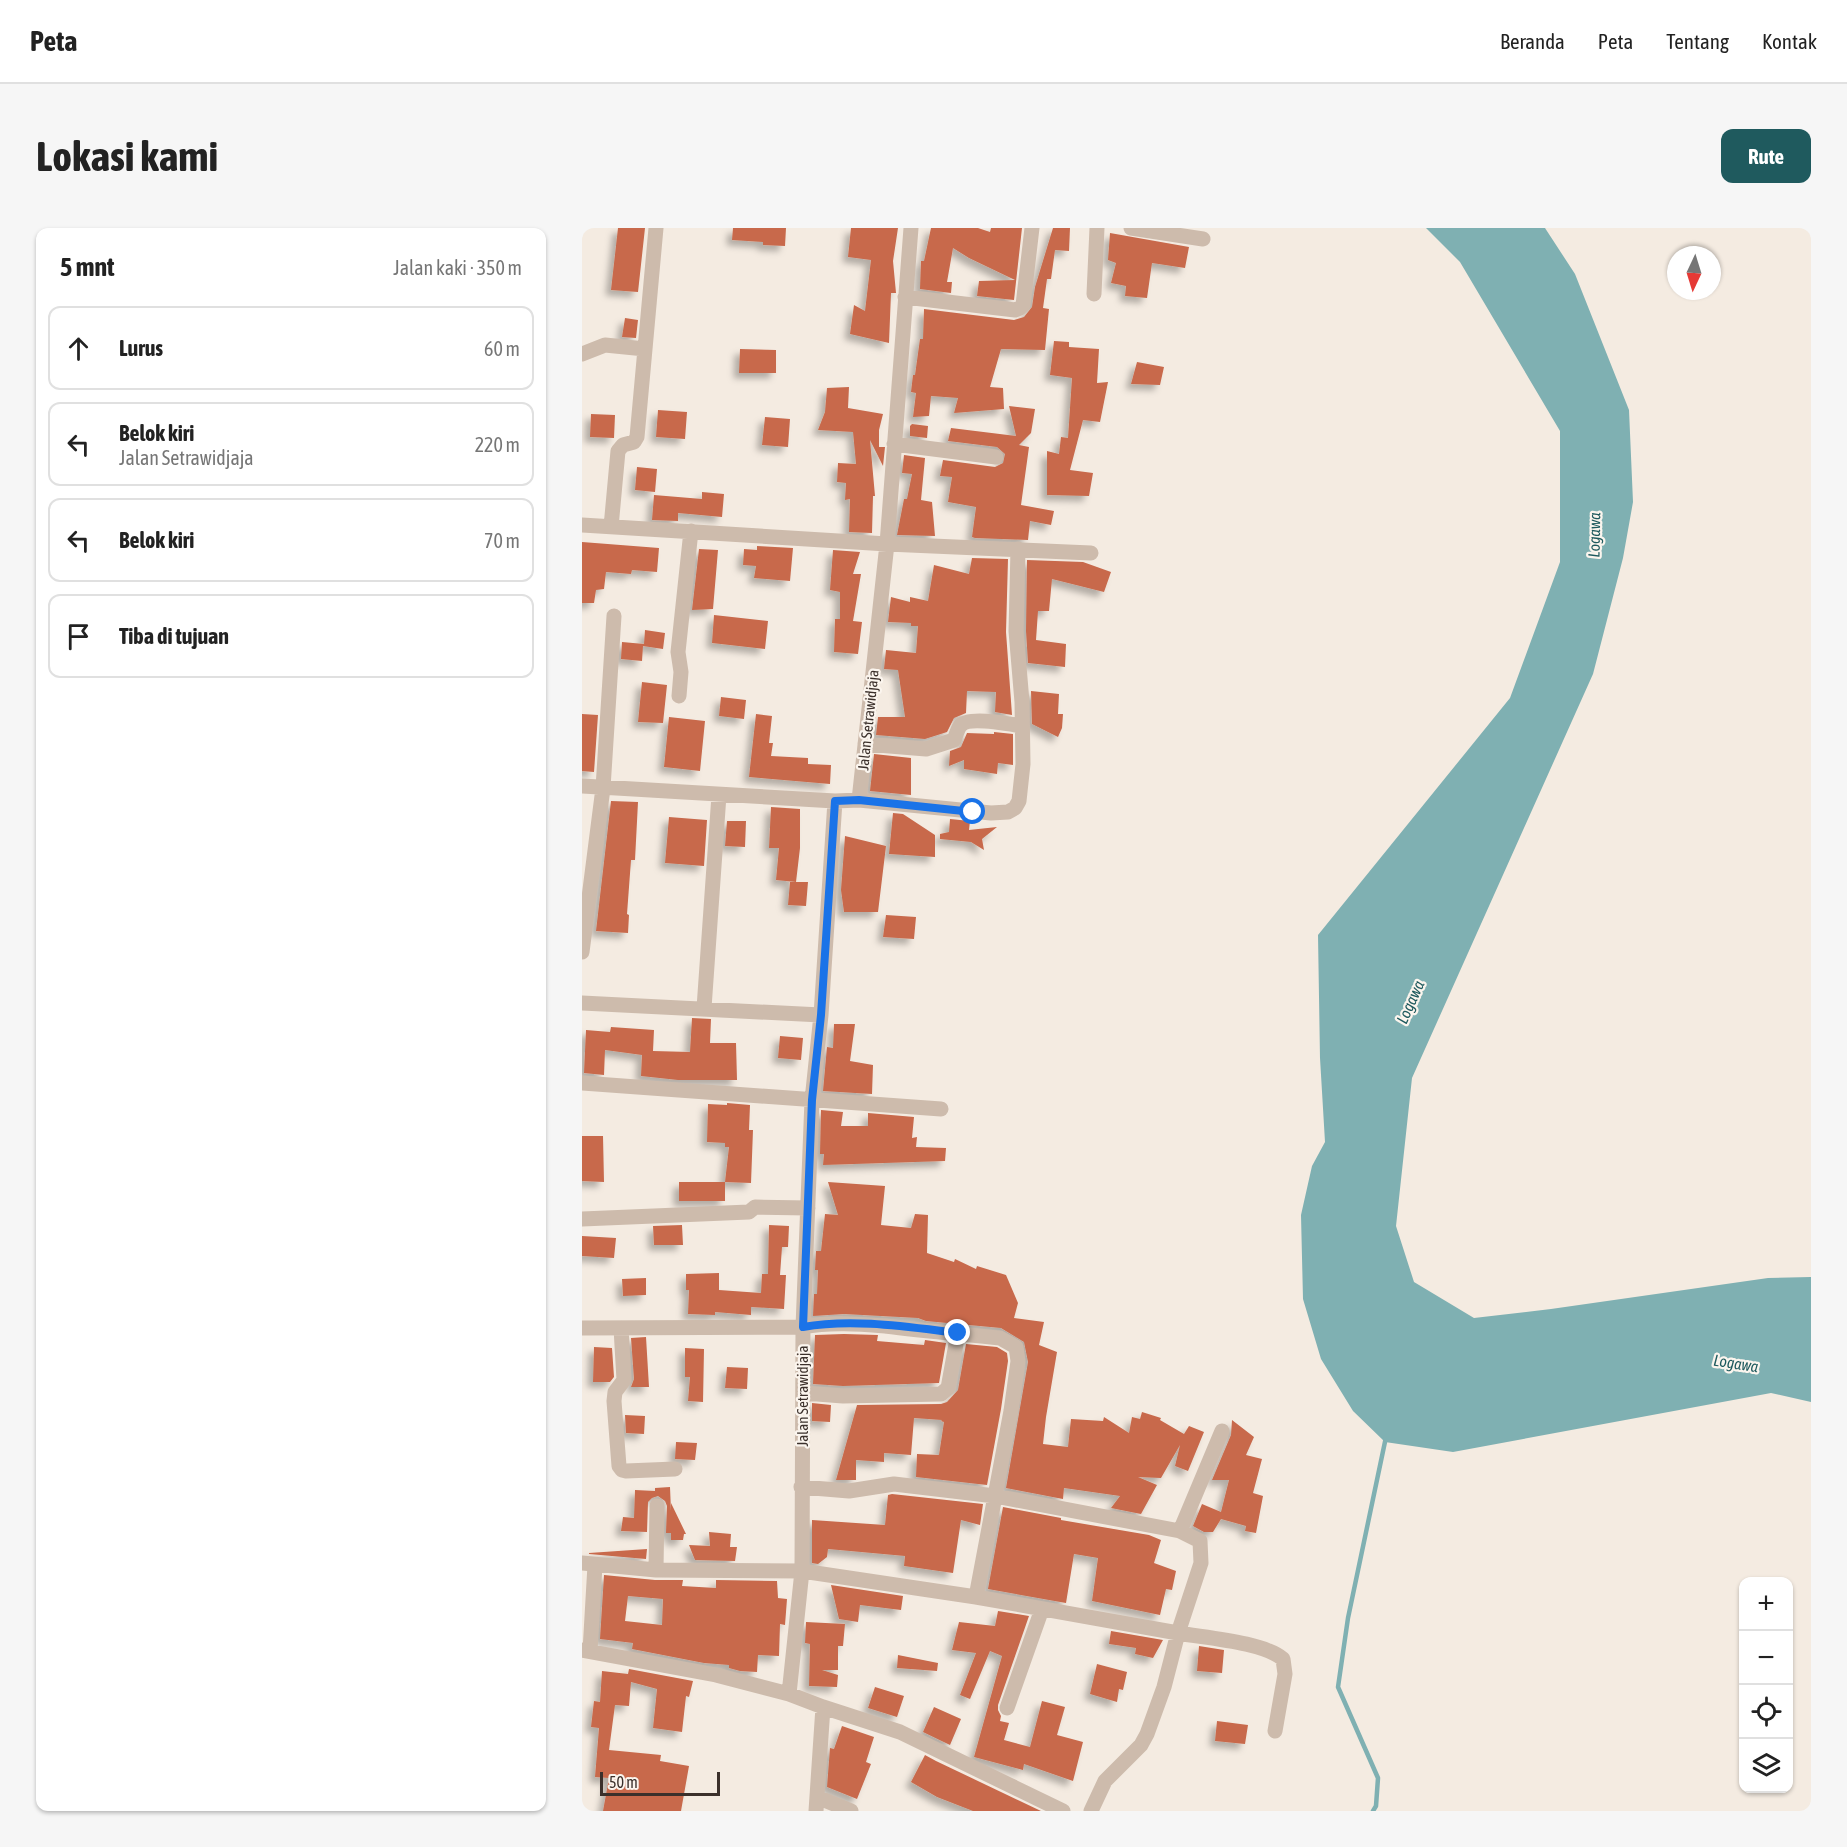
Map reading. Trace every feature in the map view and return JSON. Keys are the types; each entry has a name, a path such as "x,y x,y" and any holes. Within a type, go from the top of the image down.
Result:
{"street":[{"path":"611,527 618,451 623,445 634,442 637,437 656,228"},
{"name":"Jalan Setrawidjaja","path":"859,800 886,544 911,228"},
{"path":"905,297 1015,310 1020,308 1023,305 1032,228"},
{"path":"1094,294 1097,228"},
{"path":"1131,228 1203,239"},
{"path":"582,354 605,345 645,349"},
{"path":"894,444 996,457"},
{"path":"582,525 886,544 1091,553"},
{"path":"679,696 681,672 678,652 691,531"},
{"path":"582,786 835,801 859,800 973,812 1008,812 1015,808 1019,801 1023,764 1016,632 1018,549"},
{"path":"582,952 603,788 614,616"},
{"path":"865,744 926,749 954,740 961,725 965,722 1022,726"},
{"path":"704,1008 719,795"},
{"name":"Jalan Setrawidjaja","path":"789,1694 802,1571 803,1327 812,1100 821,1015 835,801"},
{"path":"582,1003 821,1015"},
{"path":"582,1083 941,1109"},
{"path":"582,1218 749,1212 755,1207 808,1208"},
{"path":"582,1328 803,1327 860,1324 1000,1338 1016,1347 1018,1353 1011,1411 976,1597"},
{"path":"621,1328 624,1380 615,1392 614,1401 619,1466 626,1471 675,1468"},
{"path":"804,1393 843,1396 941,1394 948,1388 958,1333"},
{"path":"1180,1532 1222,1431"},
{"path":"801,1487 849,1491 894,1484 995,1496 1180,1532 1200,1541 1201,1563 1178,1633 1164,1687 1147,1734 1141,1745 1105,1781 1091,1811"},
{"path":"656,1570 657,1506"},
{"path":"1063,1811 900,1732 789,1694 716,1675 586,1650 588,1564 656,1570 802,1571 976,1597 1260,1647 1275,1652 1283,1659 1285,1674 1275,1731"},
{"path":"1007,1708 1042,1608"},
{"path":"823,1707 817,1804 851,1811"}],"water":[{"name":"Logawa","path":"1426,228 1545,228 1575,274 1629,410 1633,502 1623,558 1593,674 1412,1078 1396,1226 1414,1282 1474,1318 1768,1278 1811,1277 1811,1402 1771,1393 1453,1452 1385,1442 1353,1411 1321,1359 1303,1299 1301,1215 1312,1166 1325,1142 1320,1058 1318,935 1510,698 1560,562 1560,431 1460,262"}],"building":[{"path":"618,228 645,228 638,292 611,290"},
{"path":"733,228 786,228 785,246 732,240"},
{"path":"851,228 898,228 893,261 896,293 891,293 889,343 850,334 854,305 865,311 871,260 848,257"},
{"path":"931,228 978,228 990,232 991,228 1022,228 1014,300 977,296 979,281 1015,280 953,248 947,282 952,282 951,293 920,289 921,261 924,261"},
{"path":"1053,228 1070,228 1069,251 1055,250 1051,279 1047,279 1043,308 1049,309 1045,350 1001,349 990,387 1003,388 1004,409 954,413 958,398 931,396 929,416 913,417 916,393 911,392 920,339 923,339 924,309 1014,320 1024,317 1032,307 1035,287"},
{"path":"1110,233 1189,247 1185,268 1152,263 1147,298 1125,296 1126,286 1111,283 1116,263 1108,260"},
{"path":"625,318 638,320 636,338 622,337"},
{"path":"1054,341 1069,342 1069,347 1099,349 1097,383 1108,382 1100,422 1083,420 1070,470 1093,473 1089,496 1047,495 1047,451 1059,454 1061,437 1068,438 1072,378 1050,375"},
{"path":"740,349 776,350 776,373 739,373"},
{"path":"1137,362 1164,367 1160,385 1131,384"},
{"path":"849,387 848,408 883,414 879,430 879,447 885,447 883,466 870,440 875,496 873,496 872,533 849,532 850,499 845,500 846,483 837,482 838,463 856,464 853,432 818,430 825,412 827,388"},
{"path":"1009,406 1035,409 1031,433 1019,445 1029,447 1021,505 1054,511 1051,525 1030,521 1028,540 975,538 972,537 976,507 948,502 952,477 940,476 943,460 995,467 1003,463 1005,454 997,447 948,441 951,428 1016,436"},
{"path":"658,410 687,412 685,439 656,437"},
{"path":"591,414 615,415 614,438 590,437"},
{"path":"765,417 790,419 788,447 762,445"},
{"path":"912,424 928,426 927,438 910,436"},
{"path":"904,455 925,458 921,500 932,502 935,536 897,535 912,474 902,473"},
{"path":"637,467 657,469 655,492 635,490"},
{"path":"702,492 724,494 722,517 678,513 678,521 652,520 654,495 702,499"},
{"path":"582,542 659,548 657,572 632,570 631,574 606,572 604,589 596,590 594,603 582,603"},
{"path":"757,546 793,548 790,581 754,578 756,566 743,565 744,549 757,550"},
{"path":"699,549 718,550 713,609 692,610"},
{"path":"833,550 860,552 853,574 861,574 853,621 862,622 858,654 834,652 835,619 840,619 840,592 830,590"},
{"path":"972,558 1008,559 1006,632 1012,715 995,712 996,692 967,691 966,713 954,718 947,732 925,739 876,735 878,717 905,717 898,670 884,669 886,650 916,653 918,626 911,626 911,623 888,622 891,597 910,602 910,597 928,601 934,565 969,574"},
{"path":"1027,560 1083,562 1111,572 1104,592 1052,579 1049,611 1038,611 1036,640 1066,644 1065,667 1028,663"},
{"path":"714,615 768,621 765,649 712,643"},
{"path":"645,630 665,633 663,649 643,646 642,661 621,659 622,642 644,644"},
{"path":"642,682 667,685 663,723 638,722"},
{"path":"1031,691 1059,694 1058,714 1063,714 1062,728 1058,737 1032,724"},
{"path":"721,697 746,700 744,719 719,716"},
{"path":"582,714 598,715 594,772 582,771"},
{"path":"756,714 772,716 769,743 773,743 771,756 808,758 808,764 831,765 830,784 749,777"},
{"path":"669,717 705,721 700,771 664,767"},
{"path":"994,732 1013,734 1013,765 998,763 997,774 964,769 964,760 949,766 950,751 961,747 967,733 994,734"},
{"path":"874,754 911,758 911,795 870,791"},
{"path":"611,801 638,802 635,860 631,860 628,933 596,931"},
{"path":"771,807 800,809 800,848 796,882 776,880 779,848 769,848"},
{"path":"893,813 903,814 935,835 935,857 889,854"},
{"path":"669,817 707,820 704,866 665,863"},
{"path":"950,819 970,821 969,830 997,827 982,839 984,850 971,842 940,839 940,834 949,832"},
{"path":"727,821 746,821 745,847 725,846"},
{"path":"845,836 886,846 878,912 844,912 841,890"},
{"path":"790,882 808,882 806,906 788,905"},
{"path":"886,915 916,917 914,939 883,937"},
{"path":"692,1018 711,1019 710,1043 736,1043 737,1080 678,1080 641,1076 642,1055 605,1050 604,1075 584,1073 586,1030 610,1032 611,1027 654,1030 653,1051 690,1052"},
{"path":"834,1024 855,1024 850,1061 873,1065 872,1094 823,1091 827,1047 833,1048"},
{"path":"780,1036 803,1038 801,1060 778,1058"},
{"path":"727,1103 750,1105 749,1130 753,1130 751,1183 725,1182 729,1147 725,1147 725,1143 707,1142 708,1104 727,1105"},
{"path":"821,1110 843,1112 841,1126 868,1126 868,1113 914,1117 912,1138 917,1137 916,1147 946,1148 945,1161 823,1165 824,1154 820,1154"},
{"path":"582,1136 603,1136 604,1182 582,1181"},
{"path":"679,1182 725,1182 725,1201 679,1201"},
{"path":"828,1182 885,1186 881,1225 911,1228 915,1214 928,1215 927,1253 954,1262 955,1259 976,1269 977,1266 1006,1275 1018,1303 1014,1318 1044,1322 1039,1345 1057,1352 1043,1444 1068,1447 1071,1419 1103,1421 1104,1417 1129,1433 1132,1417 1140,1419 1142,1412 1161,1418 1160,1420 1184,1434 1189,1426 1204,1432 1188,1471 1175,1466 1180,1445 1161,1478 1138,1477 1157,1485 1141,1514 1111,1508 1120,1496 1064,1488 1063,1499 1006,1488 1028,1362 1024,1342 1001,1328 926,1321 918,1318 844,1314 813,1316 814,1294 817,1294 816,1251 821,1251 825,1214 838,1215"},
{"path":"682,1225 683,1245 654,1245 653,1226"},
{"path":"769,1225 789,1226 788,1247 782,1247 780,1275 786,1275 784,1309 751,1307 751,1315 715,1312 715,1315 688,1314 689,1290 686,1290 686,1274 719,1273 719,1290 761,1293 762,1274 768,1274"},
{"path":"582,1236 616,1238 614,1258 582,1256"},
{"path":"646,1278 646,1295 623,1296 622,1279"},
{"path":"815,1335 878,1335 877,1341 924,1345 925,1340 946,1343 939,1383 843,1386 813,1384"},
{"path":"646,1337 649,1387 631,1387 634,1379 631,1338"},
{"path":"966,1344 997,1347 1007,1353 1008,1361 1001,1409 987,1485 916,1477 917,1454 939,1455 944,1422 914,1418 911,1455 884,1453 884,1462 856,1460 856,1480 836,1480 857,1405 947,1402 958,1390"},
{"path":"594,1347 612,1348 614,1377 610,1382 593,1382"},
{"path":"685,1348 704,1349 703,1402 688,1401 690,1377 685,1377"},
{"path":"727,1367 748,1368 747,1389 725,1388"},
{"path":"812,1403 831,1405 830,1422 812,1421"},
{"path":"625,1415 645,1416 644,1434 626,1433"},
{"path":"1232,1420 1254,1437 1246,1455 1262,1459 1253,1493 1263,1496 1256,1533 1245,1531 1246,1526 1221,1519 1213,1532 1204,1532 1193,1526 1202,1504 1221,1512 1229,1480 1212,1480 1231,1435"},
{"path":"676,1442 697,1443 695,1460 675,1459"},
{"path":"670,1487 671,1511 671,1503 686,1534 683,1540 671,1540 671,1533 666,1533 667,1506 665,1501 658,1496 648,1502 647,1532 621,1531 623,1517 634,1518 635,1490 655,1491 655,1488"},
{"path":"888,1495 983,1504 980,1525 961,1520 953,1573 904,1566 905,1556 828,1549 827,1557 818,1564 812,1563 812,1520 885,1525"},
{"path":"1003,1507 1061,1518 1061,1520 1149,1535 1161,1540 1154,1563 1176,1571 1172,1590 1166,1589 1160,1615 1092,1601 1098,1558 1074,1554 1066,1603 988,1589"},
{"path":"709,1532 731,1534 730,1547 737,1547 735,1561 695,1560 689,1545 710,1546"},
{"path":"647,1549 646,1559 589,1554 589,1553"},
{"path":"604,1575 683,1580 682,1586 716,1588 716,1580 777,1581 778,1598 787,1599 785,1625 780,1624 779,1656 758,1655 757,1672 740,1671 729,1668 729,1665 704,1663 632,1649 633,1643 600,1639","holes":["628,1596 663,1599 662,1625 625,1621"]},
{"path":"831,1585 903,1596 901,1610 860,1605 858,1622 839,1619"},
{"path":"998,1611 1029,1616 998,1705 1000,1721 1009,1723 1004,1740 1030,1747 1042,1701 1065,1707 1057,1735 1083,1742 1073,1781 1024,1764 1023,1770 974,1757 1002,1656 990,1651 970,1699 960,1695 976,1653 952,1650 959,1622 995,1626"},
{"path":"806,1622 845,1624 843,1646 838,1646 838,1670 822,1670 838,1675 837,1687 809,1686 810,1644 805,1643"},
{"path":"1111,1631 1163,1640 1153,1658 1135,1654 1136,1648 1109,1644"},
{"path":"1199,1646 1224,1650 1222,1673 1197,1671"},
{"path":"898,1655 938,1663 937,1671 897,1668"},
{"path":"1097,1664 1127,1672 1123,1690 1119,1689 1117,1702 1090,1694"},
{"path":"629,1669 693,1681 689,1697 686,1696 682,1732 653,1728 657,1689 631,1682 629,1706 615,1705 609,1750 661,1755 660,1761 689,1766 681,1811 603,1811 609,1778 595,1777 599,1728 591,1727 594,1701 600,1702 602,1671 628,1674"},
{"path":"875,1687 904,1696 897,1717 868,1708"},
{"path":"934,1707 961,1719 950,1745 923,1732"},
{"path":"1217,1721 1248,1725 1245,1744 1215,1741"},
{"path":"842,1726 874,1737 866,1762 871,1764 857,1799 827,1787 830,1748 834,1749"},
{"path":"925,1755 1041,1811 973,1811 937,1797 911,1782"}],"waterway":[{"path":"1373,1811 1376,1806 1378,1778 1338,1687 1348,1618 1386,1437"}],"route":[{"path":"958,1333 860,1324 803,1327 812,1100 821,1015 835,801 859,800 973,812"}]}
